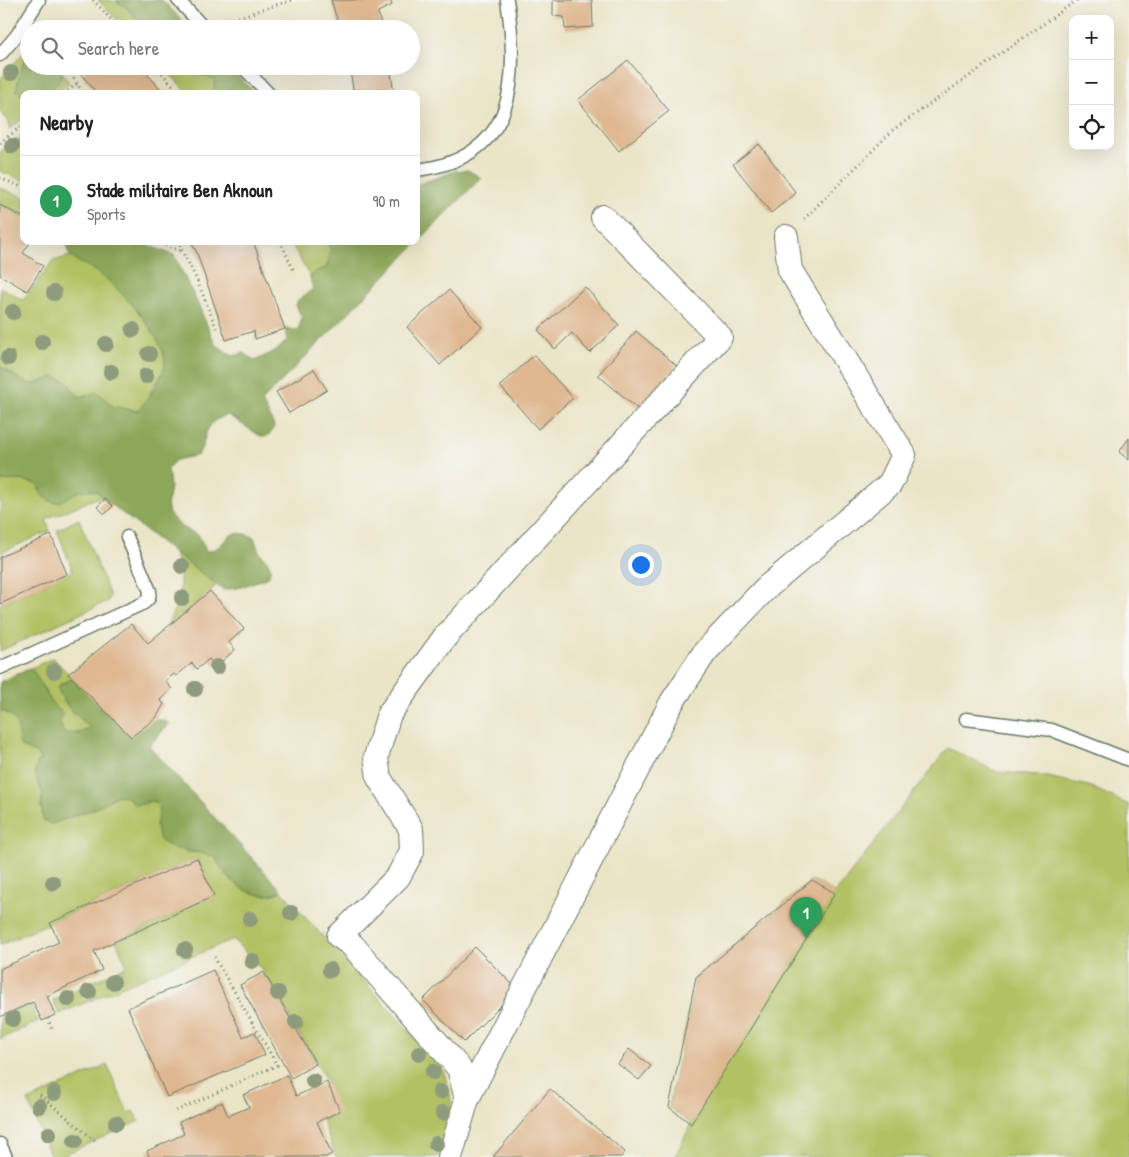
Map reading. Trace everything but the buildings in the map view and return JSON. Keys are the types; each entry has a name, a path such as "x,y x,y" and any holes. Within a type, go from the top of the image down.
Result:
{"street":[{"path":"466,1099 459,1068 352,945 339,936 398,878 412,851 411,829 379,778 376,757 388,714 445,637 720,337 603,217"},
{"path":"450,1157 466,1099 672,702 705,652 765,589 890,484 904,455 790,270 786,236"}],"lane":[{"path":"26,20 39,0"},
{"path":"178,0 197,20"},
{"path":"420,170 433,168 464,158 478,149 496,128 504,110 511,77 506,0"},
{"path":"0,55 20,30"},
{"path":"251,75 265,90"},
{"path":"0,668 144,603 149,598 150,591 127,537"},
{"path":"966,719 1052,730 1129,760"},
{"path":"0,1144 6,1157"}],"path":[{"path":"93,0 112,20"},
{"path":"232,20 292,0"},
{"path":"786,236 893,130 1077,0"},
{"path":"71,75 81,90"},
{"path":"163,75 177,90"},
{"path":"69,90 77,84"},
{"path":"0,142 20,127"},
{"path":"0,178 20,186"},
{"path":"166,245 183,252"},
{"path":"179,245 216,330"},
{"path":"282,245 294,271"},
{"path":"176,1111 277,1065 213,956"},
{"path":"48,1018 52,1030"},
{"path":"40,1095 95,1141"}],"green space":[{"path":"98,0 117,2 128,8 138,20 117,20"},
{"path":"116,0 162,0 182,20 137,20 132,12"},
{"path":"20,57 20,75 23,75 22,90 20,90 20,121 9,129 9,122 0,112 0,79"},
{"path":"20,75 62,75 57,84 50,90 20,90 20,94 17,91"},
{"path":"62,75 64,75 69,83 60,90 50,90 57,84"},
{"path":"171,75 204,75 210,76 215,81 214,90 185,90"},
{"path":"203,75 237,75 252,90 214,90 215,81"},
{"path":"20,137 20,179 0,171 0,152"},
{"path":"468,170 481,178 420,240 420,184 455,171"},
{"path":"0,188 20,196 20,216 0,205"},
{"path":"68,245 147,245 174,255 215,344 233,356 244,353 255,361 277,350 288,340 285,329 298,330 302,318 296,305 298,300 313,289 310,277 316,271 326,268 331,252 328,246 415,245 262,401 274,426 270,434 262,437 228,415 219,418 213,422 207,431 198,455 176,460 168,468 170,487 167,505 169,514 181,526 199,536 206,551 219,547 230,535 243,534 254,537 260,553 270,566 268,577 241,587 224,590 113,506 97,491 87,490 78,492 64,500 51,502 44,496 37,484 21,480 0,481 0,366 26,383 35,384 53,377 68,382 72,390 80,397 98,392 112,406 137,411 154,388 164,367 163,351 148,325 126,298 103,276 78,262 69,254 67,249"},
{"path":"292,245 328,245 331,249 331,255 327,268 316,271 310,277"},
{"path":"70,256 103,276 126,297 157,338 163,351 165,365 163,372 147,400 137,411 112,406 102,397 92,393 80,397 72,390 68,382 53,377 35,384 26,383 0,366 0,287 23,300 53,261"},
{"path":"21,480 37,484 43,497 59,502 83,490 94,491 105,499 99,497 46,519 50,531 0,553 0,481"},
{"path":"79,519 110,596 108,601 0,651 0,604 73,571 57,530"},
{"path":"174,552 217,585 166,628 177,600 180,582 178,562"},
{"path":"53,658 73,678 59,685 64,702 87,724 90,728 88,731 73,734 63,733 59,720 63,713 54,706 31,668"},
{"path":"31,668 54,706 63,713 59,720 64,733 80,733 90,728 69,708 58,690 59,686 73,678 131,737 153,720 164,721 169,724 149,746 282,891 262,895 252,893 243,889 227,876 216,858 176,848 161,841 156,827 159,807 155,802 149,801 135,805 127,797 118,795 93,809 51,824 43,820 41,806 43,792 34,773 40,758 36,753 21,747 14,719 4,711 0,712 0,682"},
{"path":"3,711 15,720 19,735 31,751 40,758 37,764 38,785 43,793 41,806 51,824 93,809 118,795 123,795 143,805 150,801 156,803 160,815 156,825 186,852 206,853 216,858 227,876 243,889 252,893 262,895 282,891 441,1066 450,1092 451,1112 438,1157 336,1157 322,1120 339,1111 327,1082 264,972 233,939 59,1014 53,1000 127,966 116,941 213,896 197,858 0,945 0,712"},
{"path":"948,748 997,772 1038,775 1089,786 1129,805 1129,1157 675,1157 691,1124 669,1107 696,977 812,880 835,893"},
{"path":"30,1004 38,1022 0,1039 0,1017"},
{"path":"107,1065 128,1113 134,1111 139,1121 59,1157 51,1157 28,1101"}],"place":[{"name":"Stade militaire Ben Aknoun","path":"806,938"}]}
